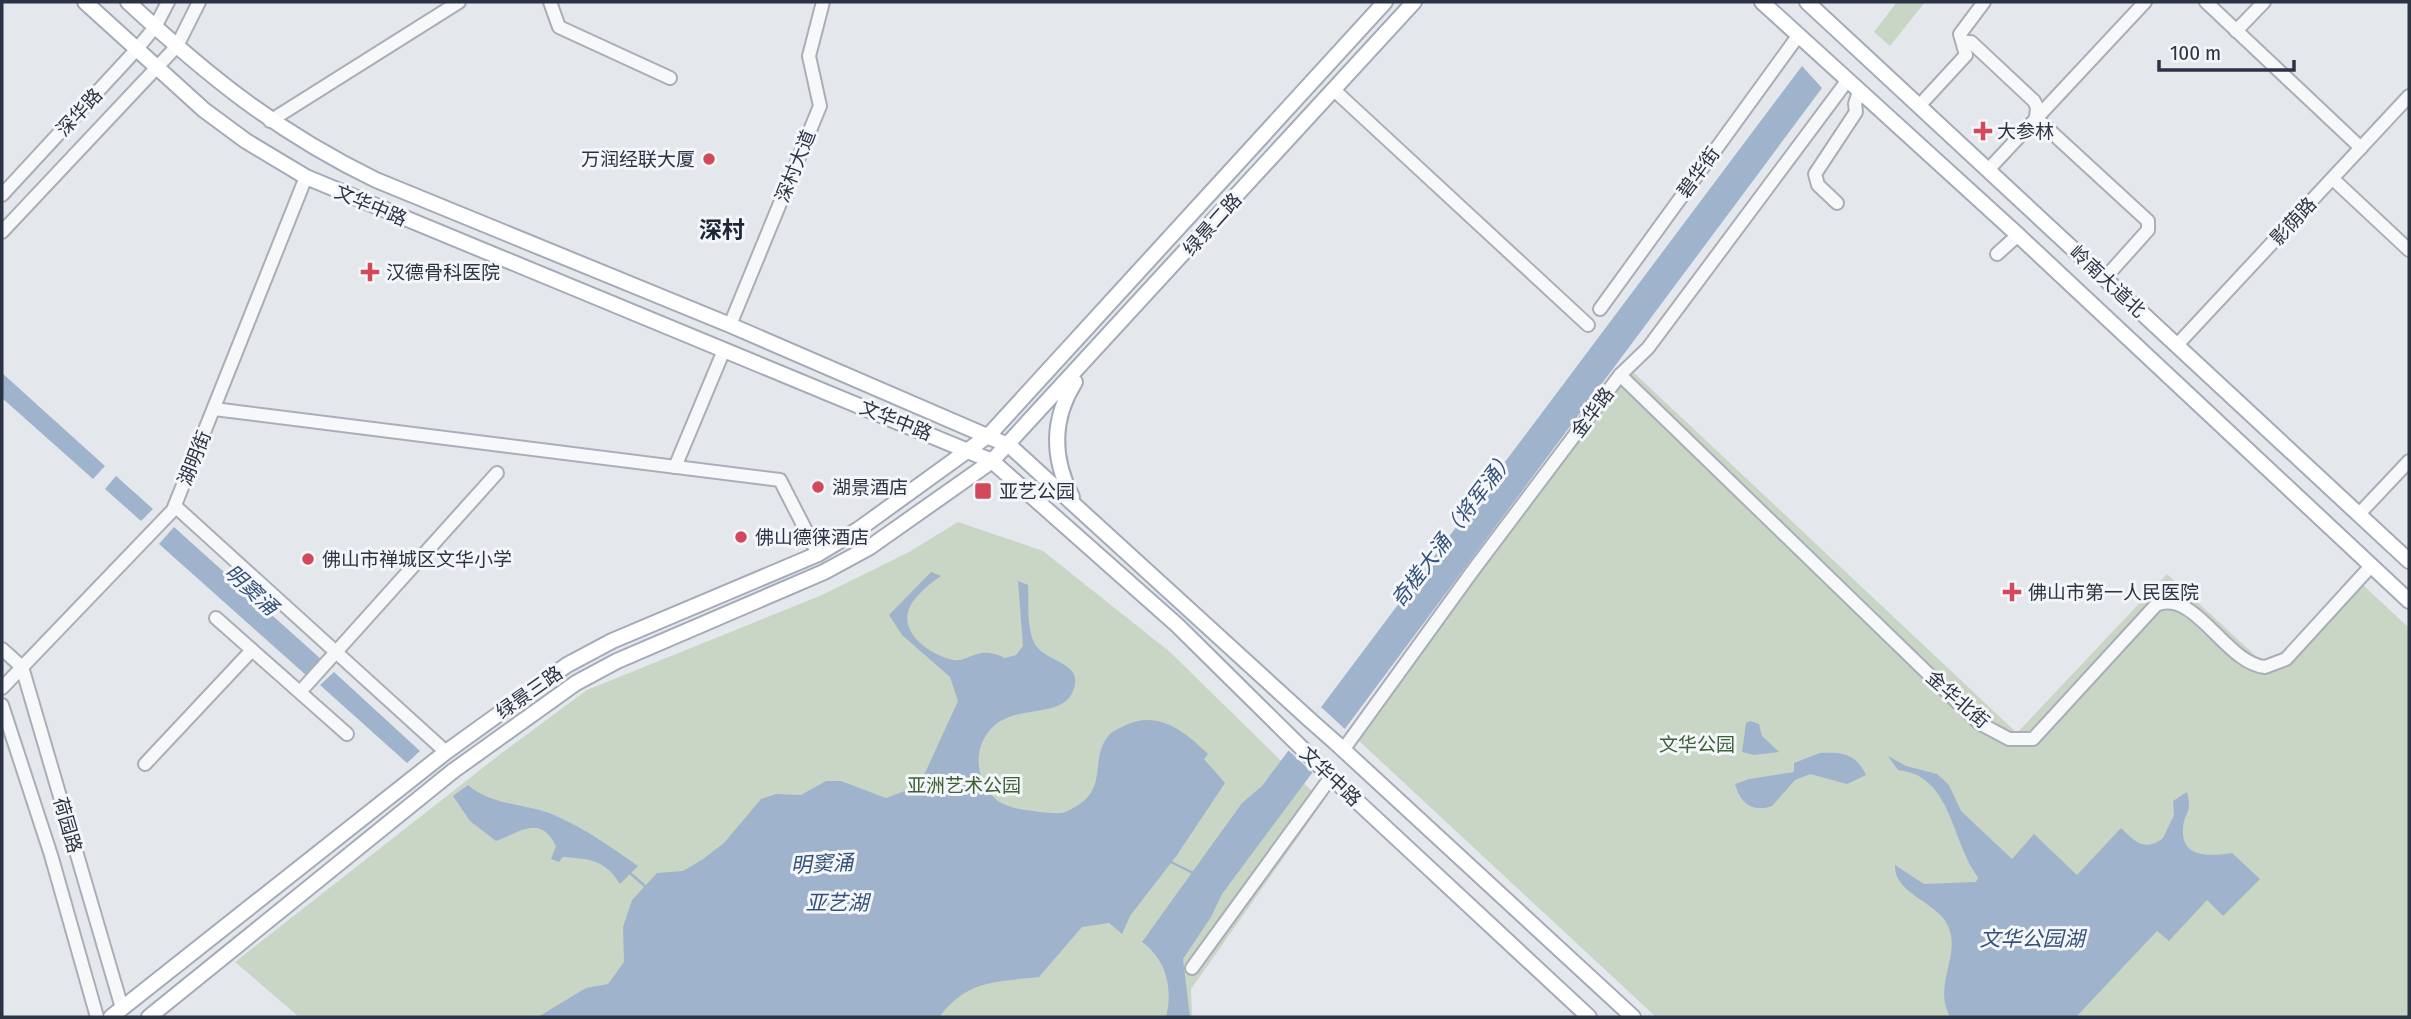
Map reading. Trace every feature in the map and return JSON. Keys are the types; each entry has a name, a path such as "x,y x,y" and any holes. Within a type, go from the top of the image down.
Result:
{"main road":[{"name":"文华中路","path":"85,2 155,67 246,141 306,177 992,461 1177,625 1331,777 1589,1017"},
{"name":"文华中路","path":"128,2 225,88 321,153 376,180 730,326 1010,446 1633,1017"},
{"name":"绿景二路","path":"989,435 1385,2"},
{"name":"绿景二路","path":"1010,446 1414,2"},
{"name":"岭南大道北","path":"1762,2 2018,235 2371,566"},
{"name":"岭南大道北","path":"1807,2 2409,561"},
{"path":"1078,508 1063,480 1055,452 1058,421 1070,390 1092,356"},
{"name":"绿景三路","path":"117,1013 446,752 567,665 600,647 817,554 859,529 989,435"},
{"name":"绿景三路","path":"149,1017 453,771 576,683 617,661 824,572 870,547 1010,446"},
{"path":"2371,566 2409,601"}],"street":[{"name":"深华路","path":"2,195 136,50 155,27 168,2"},
{"name":"深华路","path":"2,232 177,46 199,2"},
{"path":"270,121 459,2"},
{"path":"550,2 559,27 670,78"},
{"name":"深村大道","path":"730,326 820,106 809,56 823,2"},
{"path":"1919,106 1966,55 1961,34 1984,2"},
{"path":"1988,170 2145,2"},
{"path":"2206,2 2361,148"},
{"path":"2236,31 2264,2"},
{"name":"碧华街","path":"1600,309 1798,36"},
{"path":"1964,42 1972,42 2034,101 2037,107 2036,118"},
{"name":"金华路","path":"1339,747 1620,375 1648,348 1847,81"},
{"path":"1334,90 1588,325"},
{"path":"1837,203 1818,185 1815,174 1831,145 1856,112 1854,104 1859,91"},
{"name":"影荫路","path":"2177,345 2409,96"},
{"path":"2036,118 2148,221 2148,230 2105,278"},
{"name":"湖明街","path":"2,688 175,506 306,177"},
{"path":"2333,179 2409,250"},
{"path":"1997,254 2018,235"},
{"path":"675,467 724,350"},
{"name":"金华北街","path":"1620,375 1979,723 2009,739 2033,739 2156,605 2164,602 2181,604 2249,663 2258,666 2275,665 2286,659 2371,566"},
{"path":"214,409 780,480 817,554"},
{"path":"2359,514 2409,461"},
{"path":"300,692 497,473"},
{"path":"175,506 446,752"},
{"path":"216,618 347,734"},
{"path":"2,649 22,667"},
{"path":"145,764 253,650"},
{"name":"荷园路","path":"22,667 117,1013"},
{"name":"荷园路","path":"2,705 51,855 97,1017"},
{"path":"1192,968 1331,777"}],"green space":[{"path":"1897,2 1925,2 1890,46 1874,32"},
{"name":"文华公园","path":"1630,369 2017,733 2167,574 2273,672 2285,666 2362,584 2409,628 2409,1017 1656,1017 1358,740"},
{"name":"亚洲艺术公园","path":"958,522 1043,551 1170,652 1323,802 1191,989 1192,1017 299,1017 235,962 503,752 587,690 822,595 909,552"}],"water":[{"path":"1802,66 1822,88 1222,894 1211,917 1183,959 1190,1017 1166,1017 1169,996 1166,976 1157,957 1142,942 1242,803 1262,786"},
{"path":"2,373 105,466 93,479 2,398"},
{"path":"116,476 153,509 141,521 105,489"},
{"path":"174,527 322,660 307,676 159,544"},
{"name":"亚艺湖","path":"931,572 941,576 926,587 913,602 907,621 914,637 928,649 953,660 980,653 1005,658 1016,655 1023,646 1018,581 1028,585 1033,641 1042,652 1064,664 1074,674 1073,691 1067,700 1057,706 1008,717 997,724 982,742 979,769 986,787 998,801 1018,809 1055,813 1065,812 1080,804 1094,785 1103,744 1110,734 1136,721 1148,720 1170,725 1190,738 1208,754 1204,759 1225,783 1177,855 1130,916 1122,934 1109,923 1082,927 1039,977 995,982 971,989 939,1017 538,1017 586,988 608,984 624,962 623,927 632,900 657,873 683,871 724,843 761,799 776,794 801,795 826,781 841,781 886,798 910,789 925,773 958,701 950,677 902,635 889,615"},
{"path":"334,672 420,751 407,763 320,685"},
{"path":"1750,721 1759,724 1762,736 1779,752 1754,755 1742,752 1746,723"},
{"path":"1820,753 1848,755 1866,775 1847,784 1810,774 1795,780 1772,806 1765,808 1748,805 1737,791 1735,784 1749,779 1794,772 1794,763"},
{"name":"文华公园湖","path":"1888,756 1906,766 1937,774 1949,785 1961,811 2012,859 2034,834 2077,875 2121,828 2145,845 2163,838 2174,815 2173,801 2187,792 2189,809 2183,829 2187,846 2192,851 2207,855 2232,853 2260,879 2223,916 2207,900 2169,941 2157,931 2076,1017 1950,1017 1944,992 1952,946 1951,935 1942,916 1901,883 1896,875 1895,865 1924,884 1976,882 1978,877 1969,863 1940,797 1929,784 1916,775 1898,770"},
{"path":"468,785 498,801 543,811 565,820 638,866 620,884 609,870 596,862 563,857 559,862 551,859 556,846 543,830 529,828 496,841 470,821 453,796"}],"pier":[{"path":"1321,707 1346,730 1313,773 1288,750"}],"waterway":[{"name":"明窦涌","path":"1169,861 1195,874"},
{"name":"明窦涌","path":"630,873 646,887"}],"place":[{"name":"大参林","path":"1983,131"},
{"name":"万润经联大厦","path":"709,159"},
{"name":"汉德骨科医院","path":"370,272"},
{"name":"湖景酒店","path":"818,487"},
{"name":"亚艺公园","path":"983,491"},
{"name":"佛山德徕酒店","path":"741,537"},
{"name":"佛山市禅城区文华小学","path":"308,559"},
{"name":"佛山市第一人民医院","path":"2012,592"}],"district":[{"name":"深村","path":"722,230"}],"water label":[{"name":"奇槎大涌（将军涌）","path":"1453,529"}]}
